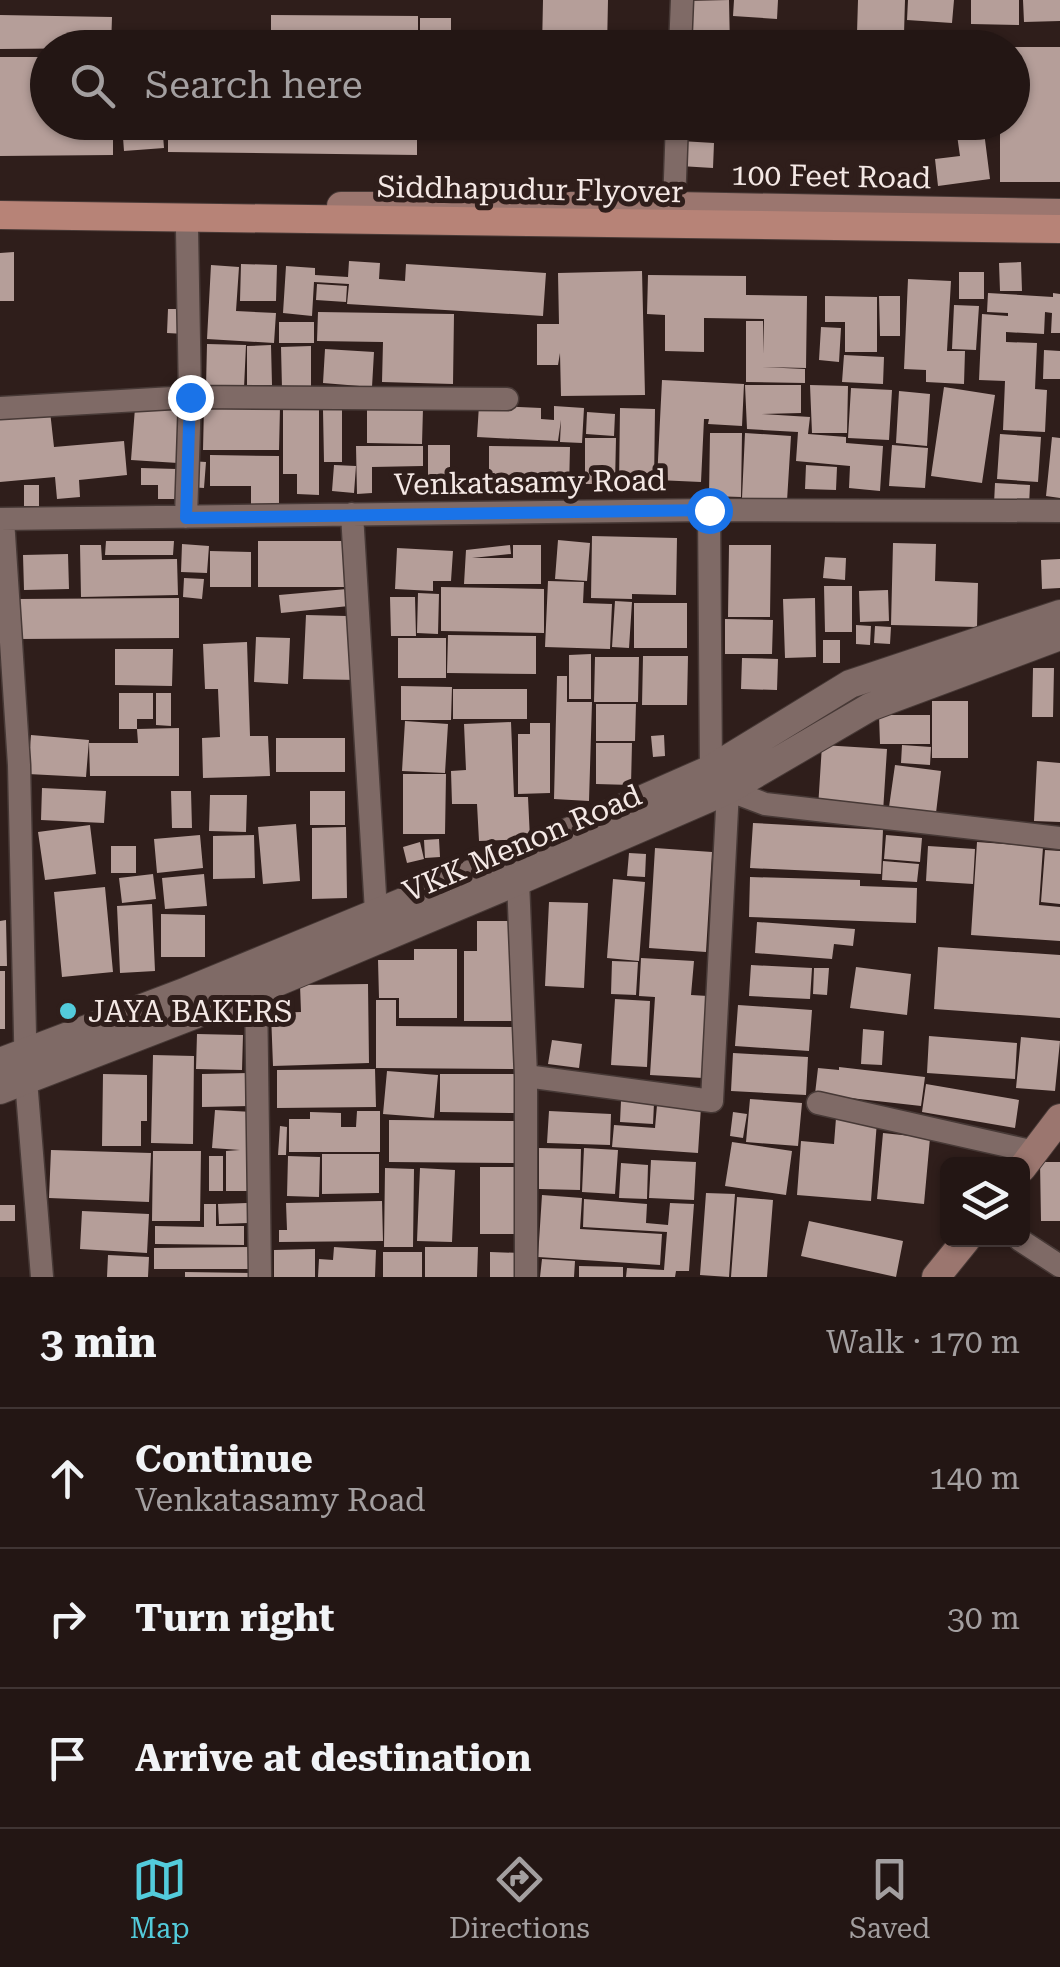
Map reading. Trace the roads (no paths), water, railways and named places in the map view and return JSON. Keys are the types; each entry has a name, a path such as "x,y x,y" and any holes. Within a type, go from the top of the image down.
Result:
{"main road":[{"name":"100 Feet Road","path":"0,204 674,206 1060,213"},
{"name":"Siddhapudur Flyover","path":"0,215 1060,230"},
{"path":"0,227 1060,238"},
{"path":"1030,1159 1060,1118"},
{"path":"936,1277 960,1247"}],"street":[{"path":"681,30 682,0"},
{"path":"674,206 676,140"},
{"path":"186,518 190,397 187,229"},
{"path":"0,408 190,397 507,399"},
{"path":"526,1076 712,1101 719,779 709,510"},
{"name":"Venkatasamy Road","path":"2,519 709,510 1060,512"},
{"path":"352,514 376,911"},
{"path":"2,519 13,1071 42,1277"},
{"name":"VKK Menon Road","path":"252,978 376,911 719,779 850,684 1060,614"},
{"name":"VKK Menon Road","path":"13,1071 518,881 870,707 1060,636"},
{"path":"719,779 765,804 1060,838"},
{"path":"518,881 526,1076 526,1277"},
{"path":"252,978 260,1277"},
{"path":"818,1103 1018,1157"},
{"path":"1030,1246 1060,1266"}],"place":[{"name":"JAYA BAKERS","path":"68,1011"}]}
